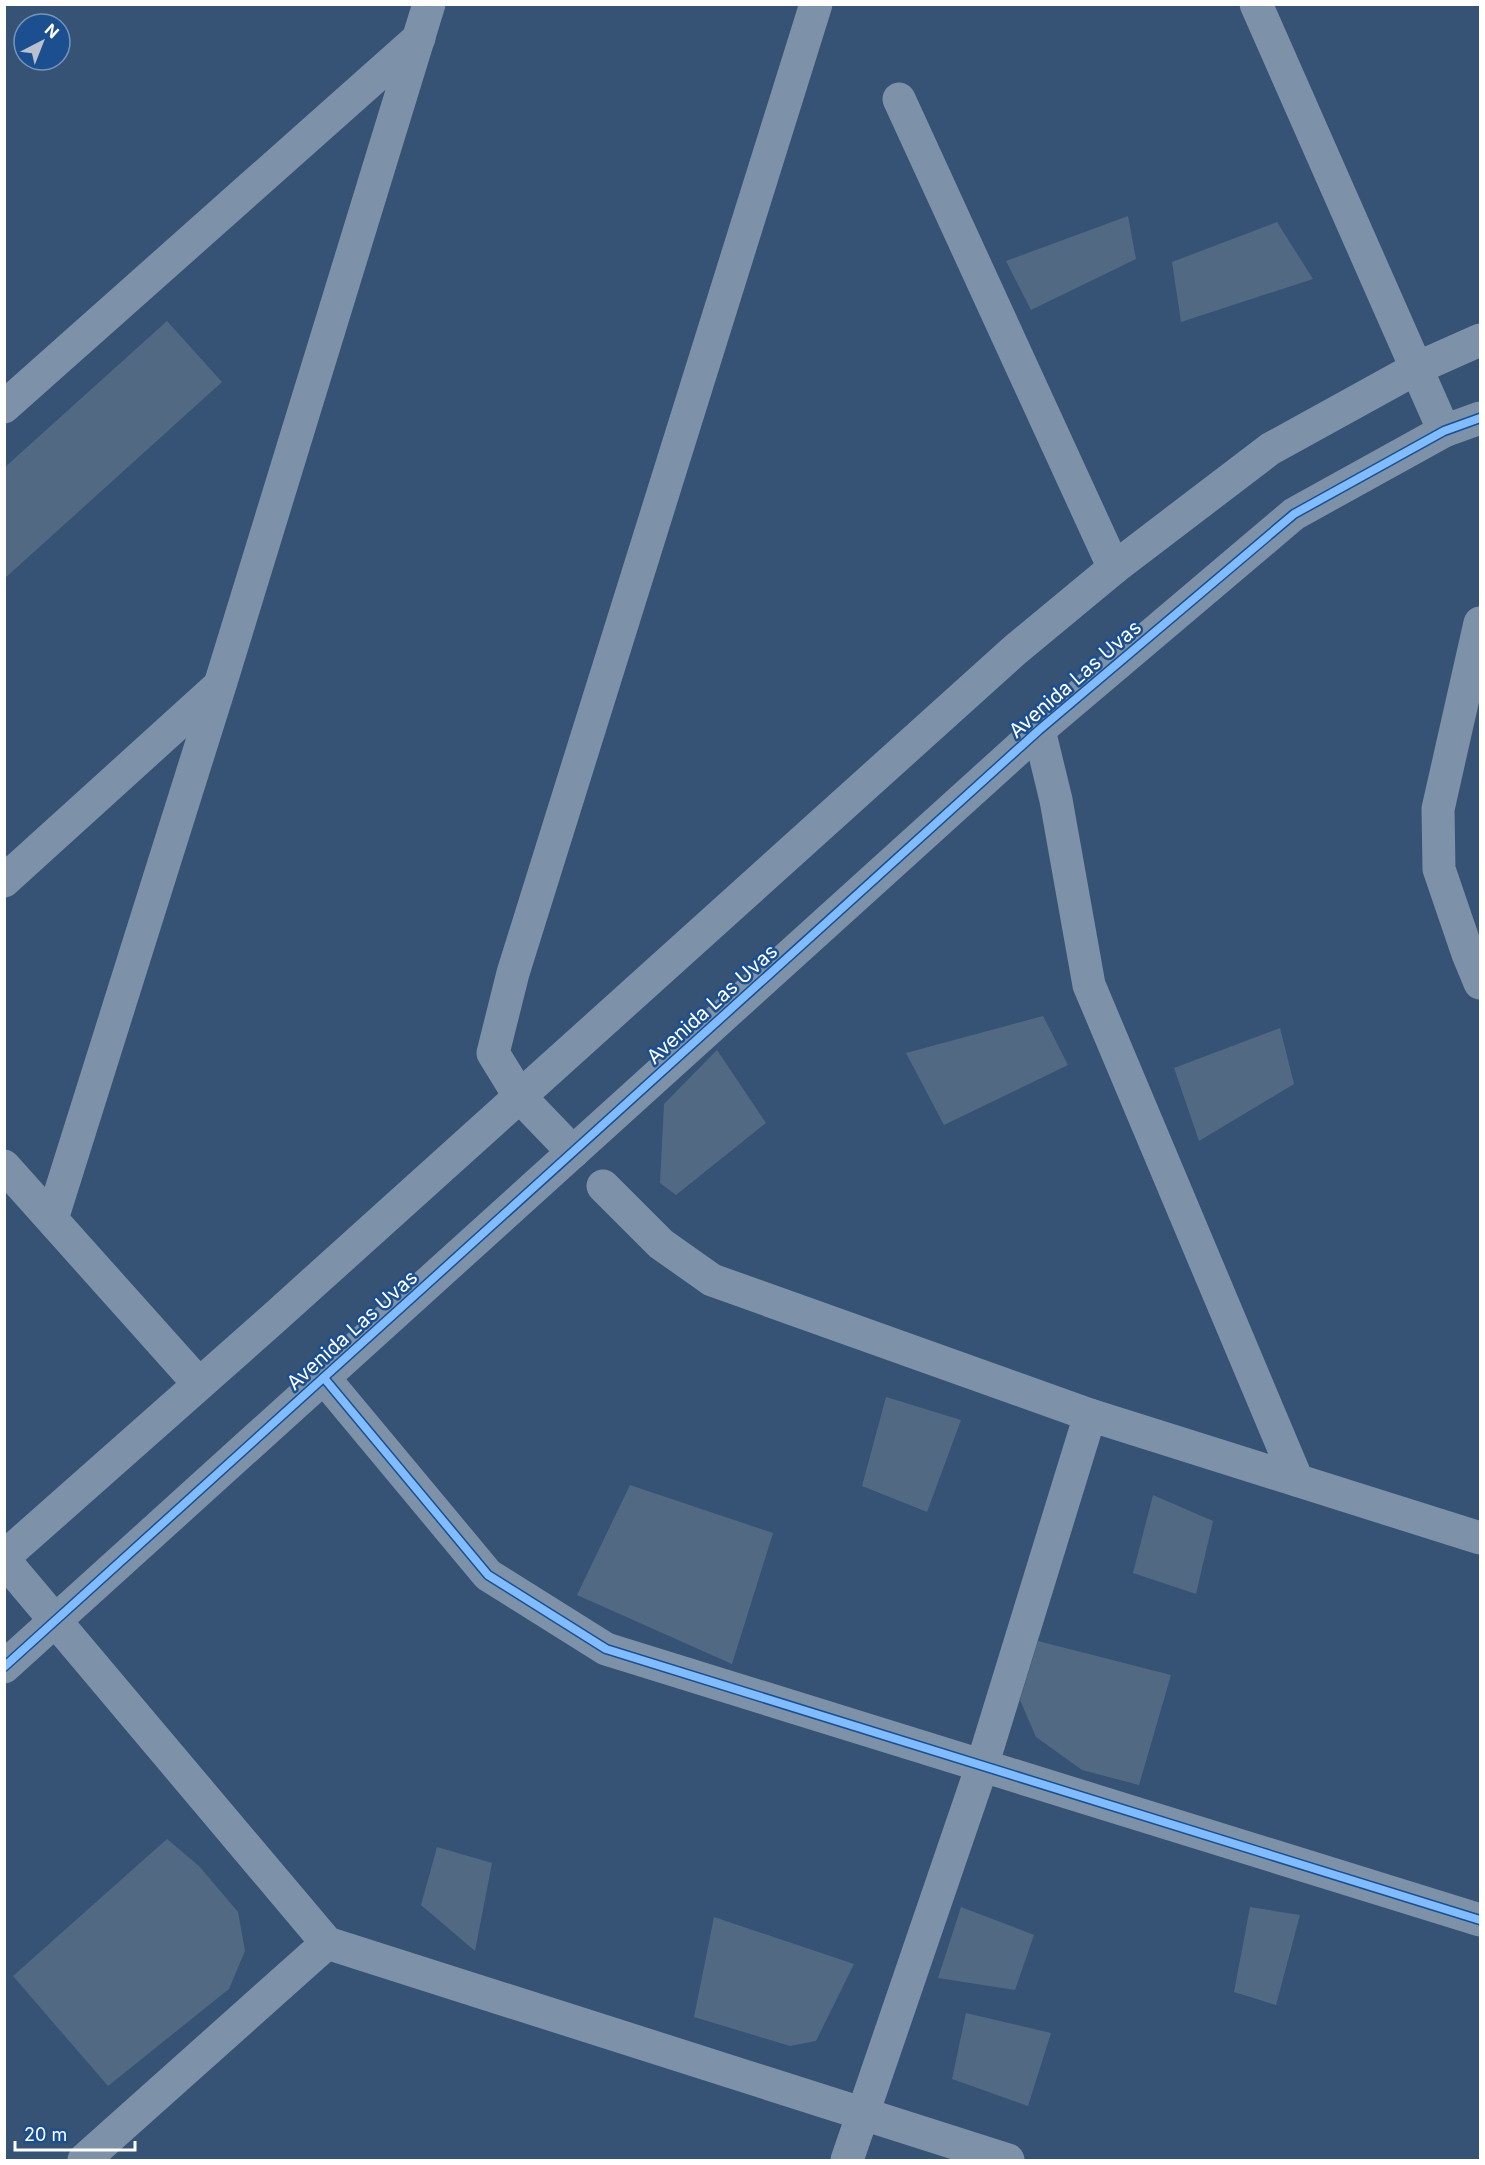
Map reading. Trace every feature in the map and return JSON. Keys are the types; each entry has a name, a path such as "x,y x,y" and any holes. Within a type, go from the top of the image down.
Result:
{"street":[{"path":"52,1219 220,685 429,4"},
{"path":"573,1152 520,1096 493,1053 513,973 816,4"},
{"path":"1256,4 1444,431"},
{"path":"4,407 419,38"},
{"path":"899,99 1114,568"},
{"path":"1008,2160 327,1943 4,1559 1015,650 1114,568 1270,449 1417,368 1480,340"},
{"name":"Avenida Las Uvas","path":"4,1667 1039,730 1294,514 1444,431 1480,418"},
{"path":"1480,623 1437,808 1439,869 1467,954 1480,983"},
{"path":"4,881 220,685"},
{"path":"1039,730 1056,800 1089,985 1297,1480"},
{"path":"4,1166 199,1384"},
{"path":"603,1186 661,1244 712,1280 1090,1414 1480,1538"},
{"path":"324,1378 488,1575 606,1649 1480,1920"},
{"path":"847,2160 982,1766 1090,1414"},
{"path":"84,2160 327,1943"}],"building":[{"path":"1128,216 1136,259 1031,310 1006,261"},
{"path":"1277,222 1313,279 1181,322 1172,262"},
{"path":"167,321 222,382 4,579 4,468"},
{"path":"1043,1016 1068,1065 944,1125 906,1053"},
{"path":"1280,1028 1294,1084 1199,1141 1174,1068"},
{"path":"717,1050 766,1123 676,1195 660,1183 664,1104"},
{"path":"886,1397 961,1420 927,1512 862,1486"},
{"path":"630,1485 773,1533 732,1664 577,1595"},
{"path":"1153,1495 1213,1521 1196,1594 1133,1573"},
{"path":"1038,1641 1171,1675 1139,1785 1082,1770 1036,1737 1020,1700"},
{"path":"167,1839 199,1866 238,1912 245,1951 229,1989 108,2086 13,1976"},
{"path":"437,1847 492,1863 475,1951 421,1905"},
{"path":"961,1907 1034,1935 1015,1990 938,1978"},
{"path":"1250,1907 1300,1915 1276,2005 1234,1992"},
{"path":"714,1917 854,1964 816,2041 790,2046 694,2017"},
{"path":"966,2013 1051,2033 1028,2106 952,2079"}],"cycle path":[{"path":"4,1667 1039,730 1294,514 1444,431 1480,418"},
{"path":"324,1378 488,1575 606,1649 1480,1920"}]}
